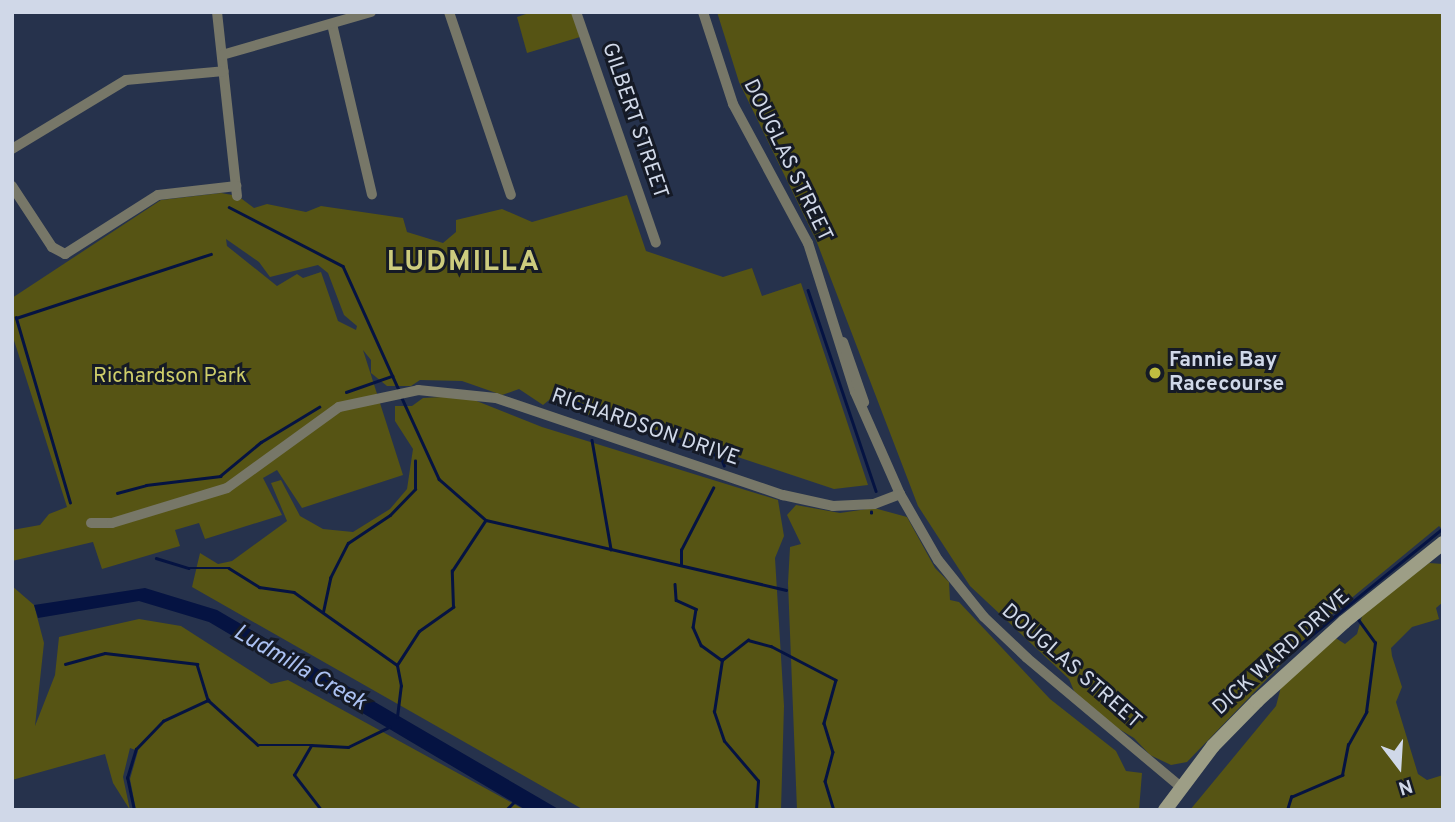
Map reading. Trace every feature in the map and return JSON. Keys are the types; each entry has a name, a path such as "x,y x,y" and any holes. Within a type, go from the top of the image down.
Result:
{"street":[{"path":"12,186 60,253 71,252 158,195 236,191 217,12"},
{"path":"222,55 371,12"},
{"path":"449,12 511,195"},
{"name":"GILBERT STREET","path":"576,12 656,243"},
{"name":"DOUGLAS STREET","path":"703,12 733,104 789,202 836,326 850,355 868,418 900,494 938,560 984,617 1181,788"},
{"path":"332,24 372,194"},
{"path":"12,149 126,80 224,71"},
{"name":"RICHARDSON DRIVE","path":"91,523 112,523 227,488 340,407 375,396 400,392 463,391 496,398 783,495 833,506 874,504 900,494"},
{"name":"DICK WARD DRIVE","path":"1165,810 1213,746 1257,701 1345,622 1443,544"}],"green space":[{"path":"532,12 572,12 580,37 527,53 517,17"},
{"name":"Fannie Bay Racecourse","path":"717,12 1443,12 1443,530 1439,526 1320,624 1187,762 1171,765 1150,755 1134,738 1104,720 1074,691 1069,679 970,586 918,506 816,240 739,82"},
{"name":"Richardson Park","path":"221,193 238,196 254,208 267,204 306,212 321,206 403,218 407,232 443,243 456,232 456,220 502,209 532,222 627,195 646,251 723,277 752,268 762,296 801,283 868,485 834,489 605,413 596,419 554,396 543,405 519,389 502,395 462,381 420,380 411,386 387,386 371,373 371,360 363,350 403,475 302,508 277,470 263,478 282,515 205,539 199,523 175,530 180,546 102,569 93,542 12,561 12,530 40,525 49,514 67,507 12,334 12,298 161,200","holes":["226,239 259,262 270,277 318,265 328,273 344,315 357,326 356,330 338,321 321,272 303,278 297,274 277,286 227,246"]},
{"path":"464,396 542,427 778,500 784,536 775,558 784,706 781,810 584,810 192,587 200,553 218,564 232,561 287,521 271,483 281,480 300,516 323,529 353,532 390,509 407,489 413,449 395,421 395,406 412,406 423,398"},
{"path":"796,505 840,513 874,508 907,517 935,568 949,582 950,600 959,602 1050,699 1116,751 1126,771 1142,773 1139,810 797,810 788,583 790,547 801,544 787,515"},
{"path":"1429,563 1443,564 1443,602 1436,608 1439,619 1412,627 1391,648 1402,687 1396,702 1418,774 1427,780 1443,775 1443,810 1190,810 1276,706 1281,687 1334,637 1345,644 1357,634 1363,613"},
{"path":"12,586 34,605 44,643 35,726 55,675 59,637 139,619 181,626 271,684 288,680 525,810 136,810 130,779 138,751 130,748 123,777 130,810 113,783 105,754 12,780"}],"water":[{"name":"Ludmilla Creek","path":"145,588 217,610 560,810 526,810 209,622 139,601 38,618 34,605"}],"waterway":[{"path":"229,207 343,266 400,392"},
{"path":"70,503 16,318 211,254"},
{"path":"808,290 876,491"},
{"path":"346,392 392,376"},
{"path":"559,396 721,457 724,465"},
{"path":"402,398 439,479 486,520 786,590"},
{"path":"117,493 146,485 220,476 261,442 319,407"},
{"path":"592,440 611,549"},
{"path":"323,612 330,578 348,543 390,515 415,489 415,461"},
{"path":"681,564 681,550 713,488"},
{"path":"397,717 401,686 397,665 419,631 453,607 452,571 485,521"},
{"path":"1259,678 1443,528"},
{"path":"156,558 189,568 229,568 259,587 294,592 397,665"},
{"path":"675,584 676,600 696,609 693,627 701,645 722,660"},
{"path":"1287,810 1291,797 1342,775 1348,745 1366,712 1375,643 1357,618"},
{"path":"756,810 758,781 724,741 714,712 722,660 748,640 771,646 836,680 824,723 833,752 825,781 834,810"},
{"path":"65,664 105,653 197,664 208,700"},
{"path":"134,810 127,778 136,749 163,721 208,700 258,745 310,745"},
{"path":"321,810 294,775 311,745 348,747 389,727"},
{"path":"506,810 514,802"}],"place":[{"name":"Fannie Bay Racecourse","path":"1155,373"}],"district":[{"name":"LUDMILLA","path":"464,263"}]}
